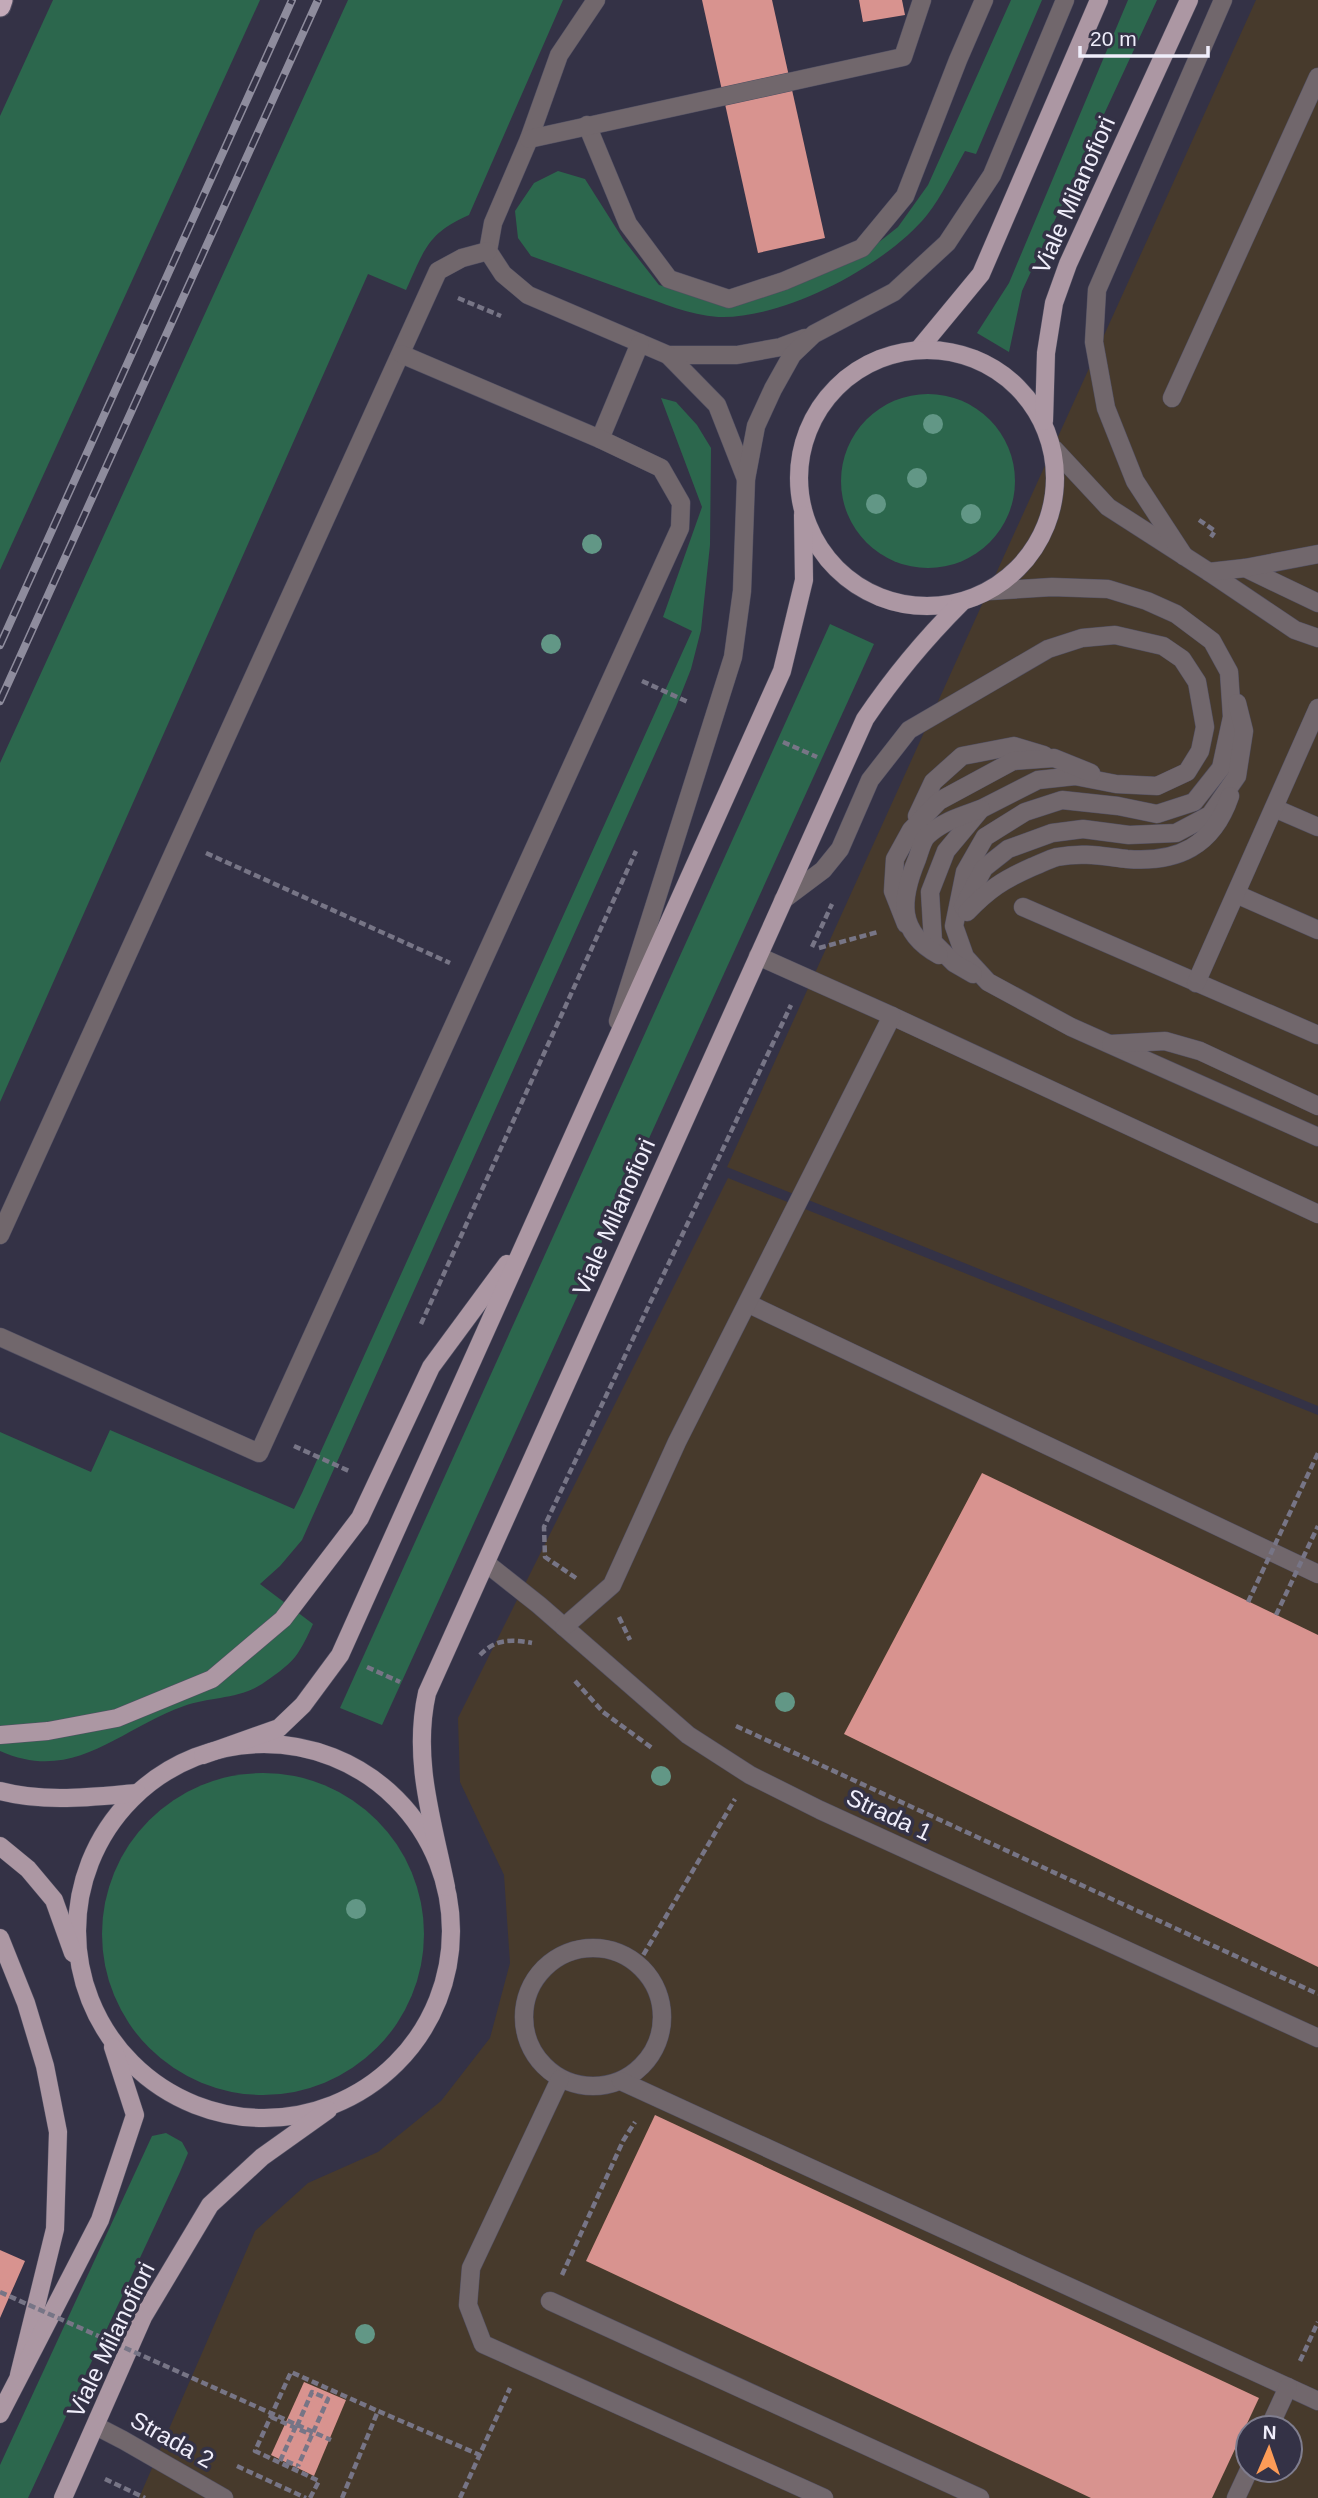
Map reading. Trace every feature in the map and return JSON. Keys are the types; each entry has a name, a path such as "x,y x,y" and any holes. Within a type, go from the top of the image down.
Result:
{"highway":[{"path":"0,6 2,0"}],"main road":[{"path":"919,349 981,274 1099,0"},
{"name":"Viale Milanofiori","path":"1044,421 1046,353 1054,303 1068,264 1189,0"},
{"path":"83,1982 77,1940 80,1896 89,1864 108,1827 137,1793 165,1772 203,1755 279,1728 303,1705 340,1655 782,671 804,580 803,515 797,469 809,424 836,386 874,360 919,349 969,356 1013,381 1044,421 1054,449 1056,491 1046,531 1022,566 989,591 961,603 921,607 882,600 847,580 820,551 803,515"},
{"name":"Viale Milanofiori","path":"446,1888 423,1777 420,1747 422,1715 427,1693 865,719 892,679 923,641 961,603"},
{"path":"0,1735 48,1731 117,1718 212,1679 284,1619 360,1518 431,1367 528,1236"},
{"path":"111,2040 140,2072 175,2096 202,2108 233,2116 289,2116 340,2102 364,2090 393,2067 416,2041 434,2011 446,1978 451,1913 446,1888 434,1854 421,1829 405,1808 382,1786 352,1766 330,1756 301,1748 272,1744 203,1755"},
{"path":"0,1791 33,1799 137,1793"},
{"path":"0,1846 28,1869 54,1899 92,2007 111,2040 135,2115 100,2220 0,2414"},
{"path":"0,1938 26,2003 45,2066 58,2132 55,2229 19,2375"},
{"name":"Viale Milanofiori","path":"63,2498 143,2317 210,2205 262,2157 340,2102"}],"street":[{"path":"596,0 559,55 529,139 493,223 488,251 503,274 528,295 668,355 717,405 746,479"},
{"path":"529,139 903,57 922,0"},
{"path":"587,125 628,224 669,279 729,299 784,281 863,248 905,196 984,0"},
{"path":"668,355 737,355 781,347 814,334 894,292 947,243 992,175 1065,0"},
{"path":"1223,0 1097,290 1094,342 1106,408 1135,481 1197,564 1245,568 1318,554"},
{"path":"1172,398 1318,77"},
{"path":"0,1235 438,271 462,258 488,251"},
{"path":"602,1073 733,657 742,591 746,479 756,426 792,355 814,334"},
{"path":"600,439 640,343"},
{"path":"0,1337 259,1453 680,528 681,503 661,468 401,354"},
{"path":"1054,449 1108,507 1295,631 1318,638"},
{"path":"1294,558 1318,571"},
{"path":"1245,568 1318,603"},
{"path":"954,926 1001,881 1055,858 1088,853 1128,859 1166,859 1201,844 1223,818 1237,776 1244,731 1229,672 1212,641 1176,614 1147,601 1108,589 1052,587 989,591"},
{"path":"783,900 823,870 840,849 870,780 909,730 1048,649 1082,638 1115,635 1163,646 1182,659 1197,682 1205,727 1200,751 1187,772 1157,786 1116,784 1075,776 1038,780 981,809 948,820 925,837 907,883 906,924"},
{"path":"988,982 964,957 954,926 965,872 985,837 1025,812 1062,800 1118,806 1157,814 1194,802 1221,768 1232,717 1229,672"},
{"path":"1196,983 1318,708"},
{"path":"1116,784 1054,758 1014,746 962,756 933,782 895,859 893,891 906,924 923,946 1071,1027 1318,1137"},
{"path":"911,830 939,801 1013,761 1054,758"},
{"path":"954,926 984,868 1007,849 1052,833 1083,829 1129,835 1175,833 1210,815 1237,776"},
{"path":"1274,808 1318,827"},
{"path":"954,963 933,942 930,892 946,851 981,809"},
{"path":"1236,894 1318,930"},
{"path":"1023,906 1318,1035"},
{"path":"758,956 1318,1214"},
{"path":"564,1628 612,1585 677,1442 892,1016"},
{"path":"1108,1044 1165,1041 1200,1051 1318,1106"},
{"path":"749,1304 1318,1574"},
{"name":"Strada 1","path":"486,1563 688,1735 750,1775 832,1816 1318,2038"},
{"path":"595,1948 618,1952 638,1964 653,1982 661,2004 662,2026 655,2049 641,2067 621,2081 601,2086 580,2086 560,2078 542,2064 529,2045 523,2022 526,1999 535,1978 551,1961 572,1951 595,1948"},
{"path":"560,2078 471,2268 468,2305 483,2344 824,2498"},
{"path":"621,2081 1318,2401"},
{"path":"550,2301 980,2498"},
{"path":"1275,2414 1288,2387"},
{"name":"Strada 2","path":"96,2427 224,2498"}],"path":[{"path":"1196,518 1215,531 1197,564"},
{"path":"180,841 476,975"},
{"path":"416,1335 639,846"},
{"path":"834,900 811,951 906,924"},
{"path":"631,1642 621,1619 599,1597 545,1557 544,1527 803,976"},
{"path":"267,1434 354,1473"},
{"path":"1248,1602 1318,1453"},
{"path":"1276,1615 1318,1526"},
{"path":"475,1666 490,1645 512,1639 536,1644"},
{"path":"340,1655 427,1693"},
{"path":"570,1676 603,1712 657,1751"},
{"path":"736,1725 1318,1994"},
{"path":"638,1964 750,1775"},
{"path":"723,1792 734,1799"},
{"path":"0,2292 331,2440"},
{"path":"1288,2387 1318,2322"},
{"path":"310,2498 319,2481 255,2451 291,2372 480,2455"},
{"path":"312,2392 328,2399 298,2466 281,2459 297,2426 312,2392"},
{"path":"342,2498 378,2411"},
{"path":"271,2417 312,2435"},
{"path":"104,2479 145,2498"}],"shaded area":[{"path":"1256,0 1318,0 1318,1406 727,1167"},
{"path":"728,1178 1318,1415 1318,2498 139,2498 255,2231 308,2183 378,2152 441,2101 490,2038 510,1963 504,1875 460,1782 458,1718"}],"green space":[{"path":"53,0 260,0 0,570 0,116"},
{"path":"348,0 563,0 469,215 435,236 406,290 368,274 0,1102 0,763"},
{"path":"1011,0 1042,0 976,154 965,151 932,208 909,234 887,252 832,286 802,299 744,316 707,316 666,305 531,256 518,238 515,211 534,183 558,171 585,179 623,239 659,285 731,303 869,250 898,227 928,185"},
{"path":"1128,0 1157,0 1022,291 1009,352 977,333 1009,283"},
{"path":"928,394 961,401 989,420 1008,448 1015,481 1008,514 989,542 961,561 928,568 895,561 867,542 848,514 841,481 848,448 867,420 895,401"},
{"path":"661,398 676,402 697,425 711,448 710,545 701,630 691,669 302,1540 260,1584 313,1624 307,1637 288,1664 253,1689 184,1706 95,1750 51,1761 26,1759 0,1751 0,1432 91,1472 110,1430 294,1509 302,1493 692,631 663,617 702,507"},
{"path":"830,624 874,644 382,1725 340,1708"},
{"path":"247,1773 279,1773 310,1780 339,1792 365,1809 388,1832 412,1872 424,1918 424,1950 412,1996 397,2024 365,2059 339,2076 310,2088 279,2095 247,2095 216,2088 187,2076 161,2059 138,2036 121,2010 109,1981 102,1950 102,1918 109,1887 121,1858 138,1832 161,1809 187,1792 216,1780"},
{"path":"166,2133 182,2142 188,2153 180,2172 28,2498 0,2498 0,2465 152,2136"}],"building":[{"path":"702,0 772,0 825,238 758,253"},
{"path":"859,0 902,0 905,15 863,22"},
{"path":"982,1473 1318,1635 1318,1967 844,1734"},
{"path":"655,2115 1259,2398 1251,2414 1234,2414 1234,2451 1212,2498 1091,2498 586,2261"},
{"path":"0,2250 25,2261 0,2318"},
{"path":"304,2382 346,2400 314,2476 271,2455"}],"railway":[{"path":"0,645 292,0"},
{"path":"0,701 318,0"}]}
